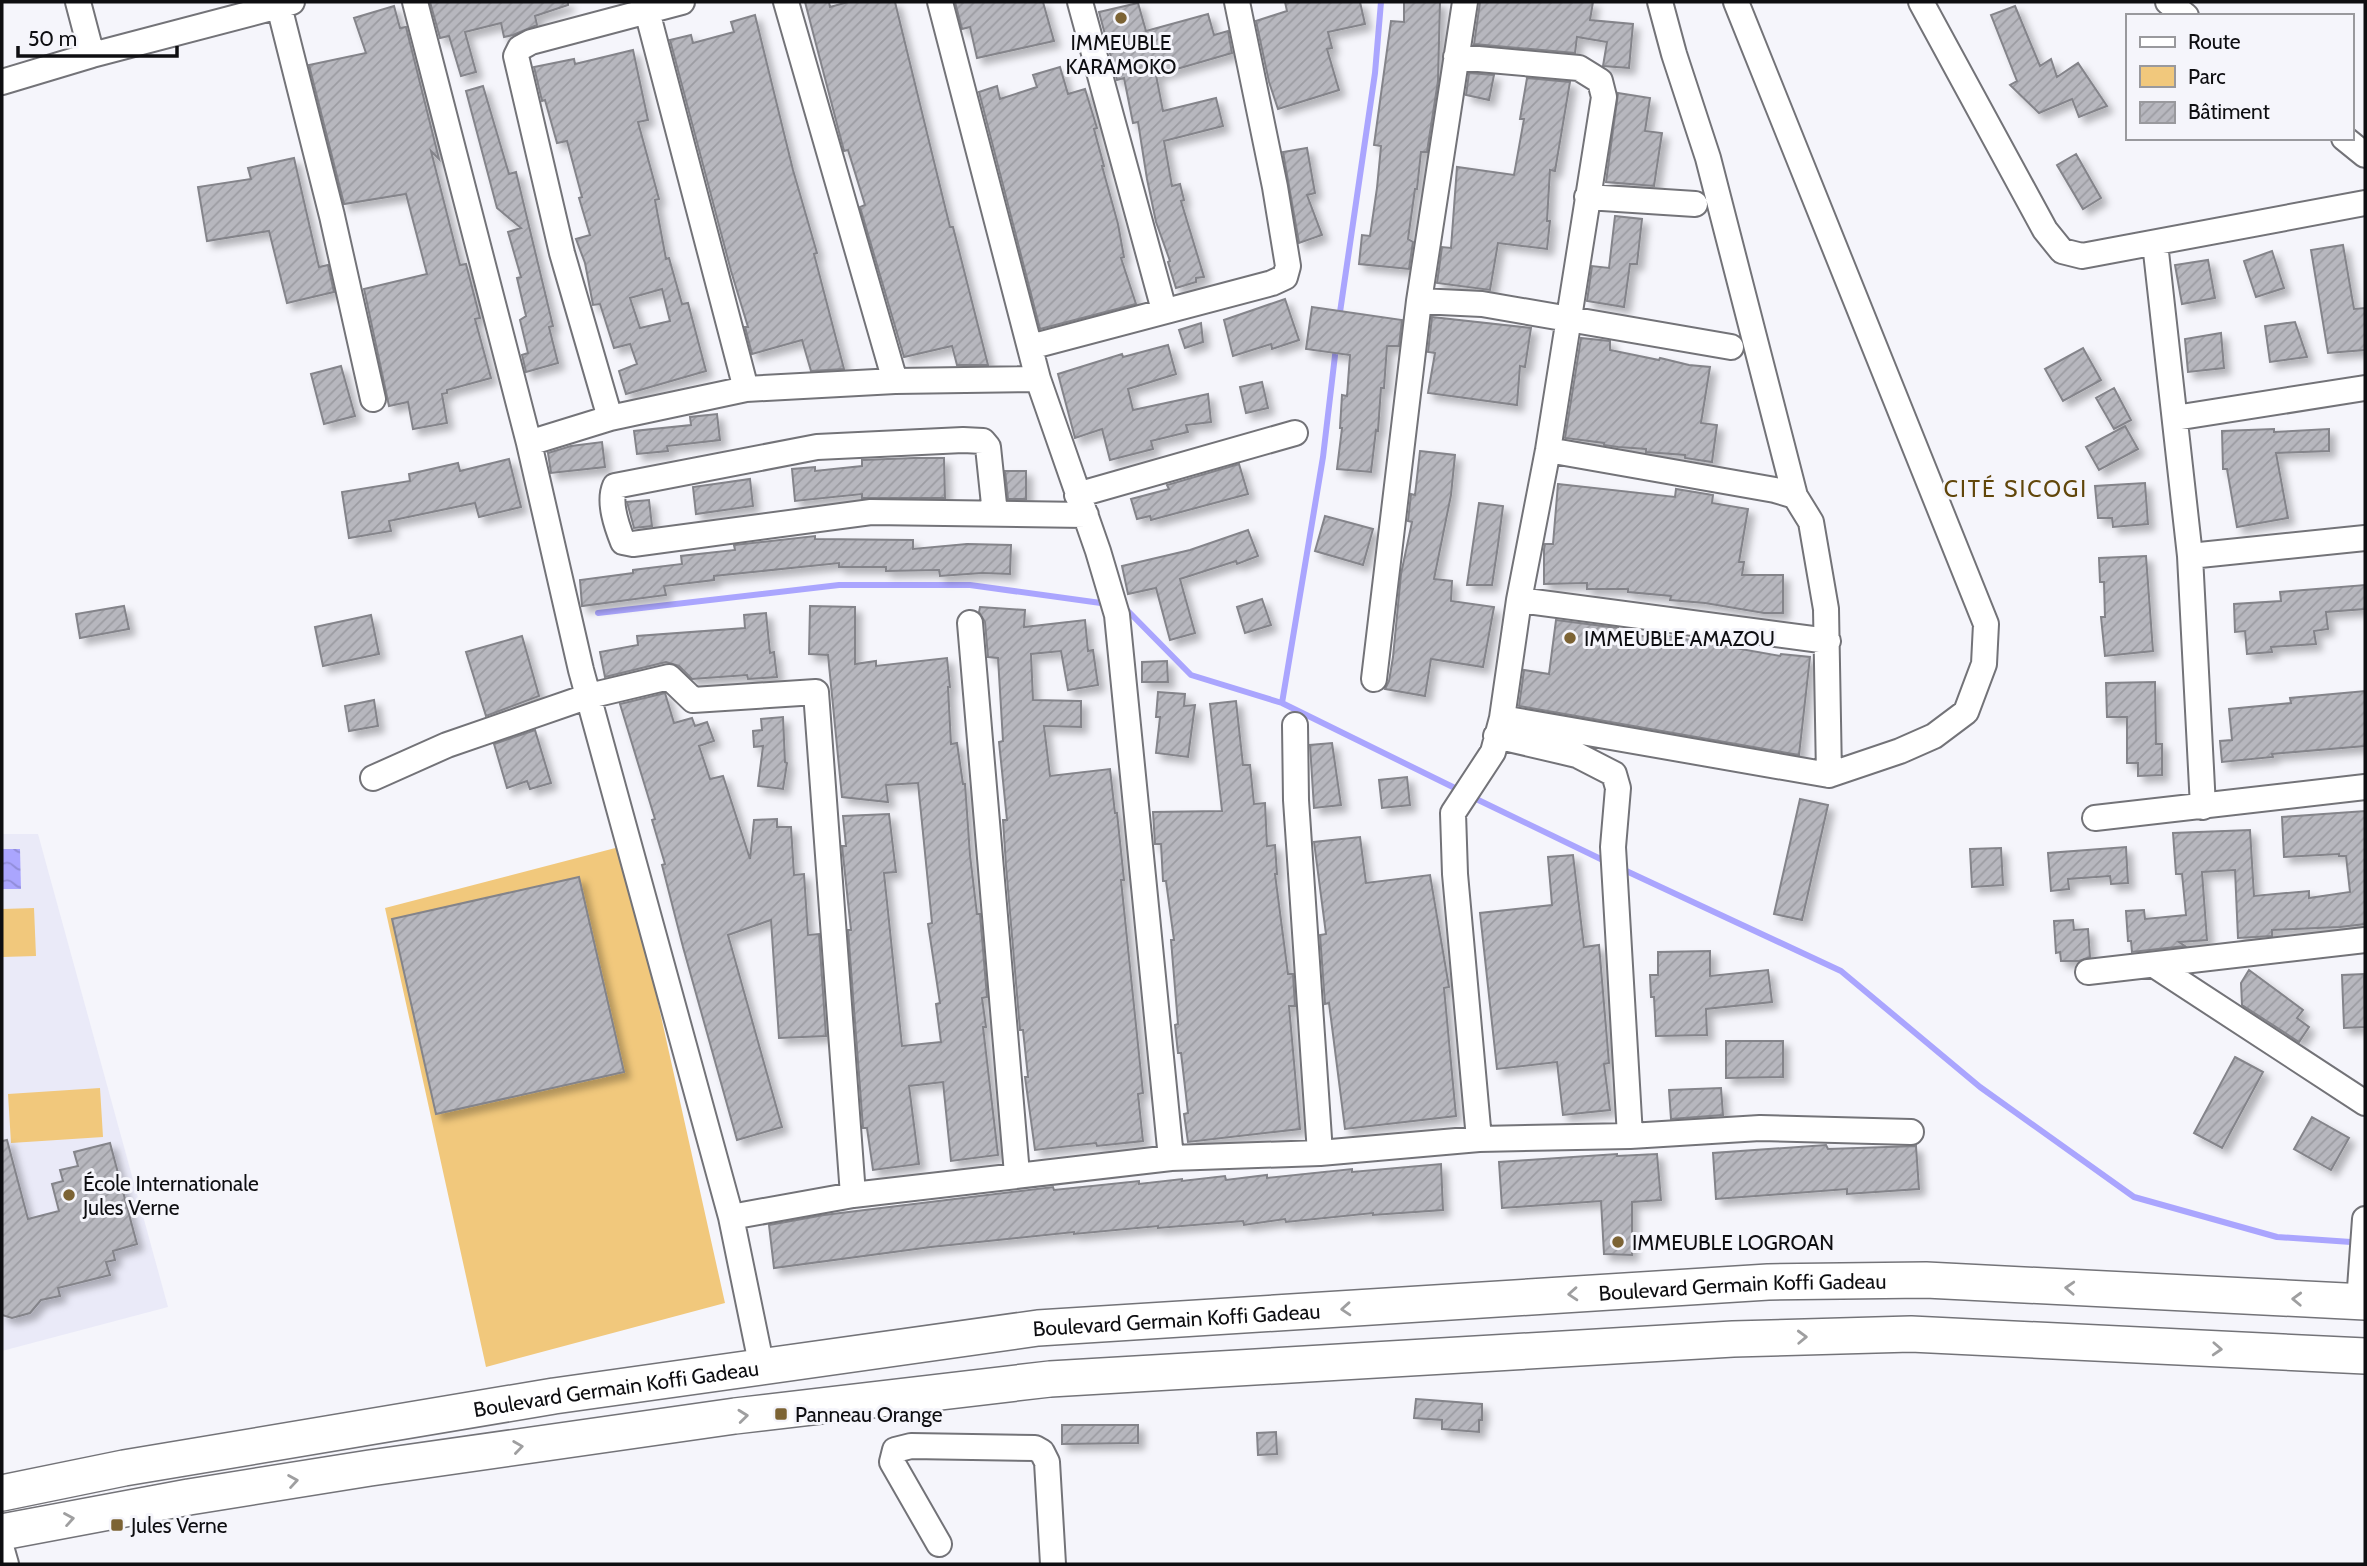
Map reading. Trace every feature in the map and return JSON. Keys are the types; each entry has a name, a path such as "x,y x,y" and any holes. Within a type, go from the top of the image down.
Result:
{"main road":[{"name":"Boulevard Germain Koffi Gadeau","path":"2,1493 124,1468 528,1400 1038,1328 1768,1282 1926,1280 2362,1302"},
{"name":"Boulevard Germain Koffi Gadeau","path":"2,1532 190,1497 370,1468 735,1416 1050,1379 1720,1339 1911,1334 2365,1356"}],"street":[{"path":"78,2 92,55"},
{"path":"415,2 528,443 589,696 731,1217 762,1368"},
{"path":"610,418 562,253 516,56 520,48 531,42 682,2"},
{"path":"786,2 895,381"},
{"path":"940,2 1038,379 1098,551 1116,615 1171,1158"},
{"path":"1080,2 1164,310"},
{"path":"1030,347 1272,283 1285,277 1288,266 1275,187 1237,2"},
{"path":"1374,679 1419,301 1465,2"},
{"path":"1660,2 1708,158 1795,496 1811,522 1826,609 1829,775"},
{"path":"1497,735 1829,775 1900,751 1934,736 1966,712 1984,664 1986,624 1736,2"},
{"path":"1921,2 2045,230 2062,251 2082,256 2365,204"},
{"path":"2168,2 2183,14"},
{"path":"2,82 92,55 286,4 373,399"},
{"path":"647,11 746,389"},
{"path":"1456,57 1578,68 1600,81 1604,97 1548,450 1519,600 1497,735 1453,813 1455,874 1479,1139"},
{"path":"2346,140 2365,155"},
{"path":"1587,197 1695,204"},
{"path":"2155,243 2190,556 2203,807"},
{"path":"1419,301 1482,304 1731,347"},
{"path":"528,443 610,418 746,389 895,381 1038,379"},
{"path":"2175,418 2365,388"},
{"path":"995,513 988,447 984,441 963,440 817,447 615,486 612,497 617,527 623,542 633,544 871,512 995,513 1081,505 1296,433"},
{"path":"1548,450 1775,490 1795,496"},
{"path":"2190,556 2365,538"},
{"path":"1519,600 1828,641"},
{"path":"970,623 1017,1174"},
{"path":"373,778 447,745 589,696 669,677 693,700 816,692 853,1195"},
{"path":"1295,725 1296,800 1320,1153"},
{"path":"1497,735 1577,755 1614,774 1618,788 1613,847 1630,1136"},
{"path":"2095,818 2365,788"},
{"path":"2088,972 2365,940"},
{"path":"2154,965 2365,1103"},
{"path":"731,1217 853,1195 1171,1158 1320,1153 1479,1139 1630,1136 1760,1128 1911,1132"},
{"path":"2362,1302 2365,1219"},
{"path":"939,1544 892,1462 895,1450 911,1446 1035,1448 1042,1452 1046,1462 1053,1564"},
{"path":"2,1550 6,1564"}],"shaded area":[{"name":"École Internationale Jules Verne","path":"2,834 38,834 168,1307 2,1351"}],"green space":[{"path":"623,846 725,1303 486,1367 385,908"},
{"path":"34,908 36,956 2,957 2,909"},
{"path":"100,1088 103,1137 11,1143 8,1094"}],"water":[{"path":"2,849 20,849 21,889 2,889"}],"building":[{"path":"430,2 568,2 568,5 535,16 537,25 513,35 504,37 501,23 465,32 476,72 461,76 449,36 440,38"},
{"path":"805,2 829,2 830,7 848,2 895,2 950,227 953,227 988,365 957,365 952,346 904,357 860,207 865,205 848,150 844,151"},
{"path":"955,2 1043,2 1054,41 977,58 970,27 962,29"},
{"path":"1285,2 1360,2 1365,24 1328,32 1332,48 1327,49 1339,90 1278,109 1269,82 1256,21 1287,11"},
{"path":"1404,2 1440,2 1438,81 1427,152 1421,152 1415,189 1408,239 1413,242 1409,269 1359,264 1362,235 1370,236 1377,188 1381,146 1374,145 1391,21 1404,22"},
{"path":"1480,2 1593,2 1590,20 1633,24 1629,68 1603,66 1607,42 1577,37 1575,53 1474,44"},
{"path":"1138,3 1146,31 1208,14 1214,35 1228,31 1232,53 1156,75 1163,111 1216,98 1223,126 1164,141 1172,186 1180,184 1184,200 1181,201 1204,277 1176,288 1156,222 1138,122 1133,123 1124,78 1117,80 1099,12"},
{"path":"394,6 400,28 406,27 439,159 431,151 460,265 466,264 480,318 475,319 491,378 447,390 447,393 442,394 447,423 413,429 408,402 389,406 364,289 427,274 406,194 344,204 309,65 366,53 354,18"},
{"path":"2015,6 2040,66 2051,59 2057,77 2078,63 2107,106 2079,117 2072,99 2039,113 2010,85 2017,81 1991,15"},
{"path":"755,15 844,369 811,371 802,340 752,354 745,327 748,327 670,40 691,35 693,43 734,32 731,22"},
{"path":"633,50 648,120 638,122 659,199 655,200 666,259 669,258 682,304 688,303 706,371 626,394 619,371 637,364 630,344 614,348 600,304 593,305 585,263 576,239 590,235 579,198 582,197 567,141 557,143 545,100 542,101 534,67 574,59 575,64","holes":["662,289 670,321 640,328 630,298"]},
{"path":"1060,67 1068,94 1085,89 1097,128 1094,129 1102,166 1118,224 1124,257 1121,258 1136,304 1040,329 979,92 997,86 1000,99 1037,87 1033,75"},
{"path":"1469,73 1494,75 1489,100 1466,95"},
{"path":"1527,78 1570,82 1555,171 1550,170 1547,249 1498,243 1490,290 1437,283 1442,247 1451,248 1457,167 1514,175 1524,119 1520,119"},
{"path":"483,86 509,174 516,172 553,326 549,327 558,363 526,372 522,355 528,353 520,320 526,316 517,278 521,277 508,232 521,228 497,208 466,91"},
{"path":"1618,93 1650,98 1645,131 1662,133 1654,186 1606,182"},
{"path":"1307,148 1315,193 1307,195 1322,235 1299,243 1283,152"},
{"path":"2076,154 2101,198 2083,209 2057,165"},
{"path":"294,158 319,267 328,265 334,292 287,303 269,231 207,241 198,187 251,179 248,168"},
{"path":"1615,216 1642,219 1637,264 1630,264 1624,307 1587,301 1592,266 1609,268"},
{"path":"2343,245 2354,309 2365,308 2365,350 2328,353 2311,250"},
{"path":"2272,251 2284,288 2256,297 2244,261"},
{"path":"2208,260 2215,298 2182,304 2175,265"},
{"path":"1285,299 1299,340 1272,349 1271,344 1233,356 1224,320"},
{"path":"1312,307 1402,320 1399,346 1387,346 1384,388 1381,388 1378,431 1376,430 1371,472 1337,469 1342,428 1342,395 1347,396 1350,355 1306,349"},
{"path":"1432,317 1531,328 1525,367 1520,366 1517,405 1428,393 1435,353 1428,352"},
{"path":"2295,322 2307,357 2270,362 2265,326"},
{"path":"1201,323 1203,342 1185,348 1179,330"},
{"path":"2221,333 2224,368 2188,372 2185,339"},
{"path":"1581,338 1610,341 1610,350 1710,367 1701,423 1717,425 1712,462 1685,458 1685,455 1646,452 1646,449 1565,438"},
{"path":"1168,345 1176,374 1128,389 1133,410 1208,394 1211,422 1186,425 1188,432 1151,441 1153,449 1110,460 1102,429 1075,438 1058,374 1122,354 1123,357"},
{"path":"2083,348 2101,380 2063,401 2045,369"},
{"path":"341,366 355,416 324,424 311,374"},
{"path":"1262,382 1268,408 1246,413 1240,387"},
{"path":"2114,388 2131,420 2114,429 2096,398"},
{"path":"717,414 720,440 667,446 668,451 637,454 634,431 691,425 690,417"},
{"path":"2125,426 2138,449 2099,470 2086,447"},
{"path":"2274,429 2274,432 2329,429 2329,451 2276,453 2288,518 2237,527 2227,469 2223,469 2222,431"},
{"path":"602,442 605,467 551,473 548,453 571,446"},
{"path":"1420,451 1455,455 1451,495 1434,579 1452,581 1451,601 1494,607 1483,667 1431,659 1425,696 1385,689 1393,657 1401,574 1412,522 1408,521 1411,494 1415,495"},
{"path":"944,458 945,498 862,498 862,494 795,501 792,469 815,467 815,471 862,466 862,460"},
{"path":"509,459 521,507 479,517 475,503 389,521 391,531 349,538 342,492 410,481 409,474 458,463 460,471"},
{"path":"1239,464 1248,494 1151,520 1150,516 1137,519 1131,499 1169,489 1167,485"},
{"path":"1005,471 1026,471 1026,499 1008,499"},
{"path":"750,479 753,506 696,514 693,487"},
{"path":"2145,483 2148,524 2113,527 2112,518 2098,518 2095,486"},
{"path":"1558,484 1675,497 1676,489 1713,495 1712,503 1748,509 1739,562 1744,562 1742,575 1783,575 1783,613 1764,613 1670,600 1671,596 1628,592 1628,589 1587,589 1587,583 1544,584 1544,549 1545,544 1553,544"},
{"path":"649,500 652,526 634,528 627,502"},
{"path":"1479,503 1503,506 1492,585 1467,585"},
{"path":"1325,516 1373,529 1363,565 1315,551"},
{"path":"1248,530 1258,556 1180,579 1195,633 1170,640 1156,588 1128,594 1122,566 1190,550"},
{"path":"815,536 815,539 913,540 913,549 967,544 1011,545 1010,574 940,576 939,570 886,571 886,567 839,567 839,563 714,576 714,580 664,586 666,595 582,606 580,580 682,564 681,556 735,550 734,545"},
{"path":"2146,556 2153,651 2105,656 2101,617 2105,617 2104,582 2100,582 2099,558"},
{"path":"2365,585 2365,609 2326,612 2328,629 2314,631 2316,644 2271,647 2272,652 2247,654 2245,631 2235,632 2234,604 2281,601 2280,592"},
{"path":"1262,599 1271,625 1245,633 1237,607"},
{"path":"124,606 129,629 80,638 76,614"},
{"path":"810,606 855,607 855,664 876,661 876,666 947,658 951,744 957,743 965,784 970,855 977,914 980,914 987,997 982,998 986,1027 983,1027 998,1155 951,1161 943,1082 909,1086 919,1164 873,1170 867,1128 863,1128 848,930 851,930 842,846 846,846 843,816 889,814 896,872 884,873 902,1046 941,1042 936,1004 940,1003 928,924 932,923 918,783 886,785 888,802 842,797 828,655 809,654"},
{"path":"980,607 1025,610 1024,627 1085,620 1088,651 1093,650 1098,685 1068,690 1061,651 1031,654 1033,700 1081,701 1081,727 1044,726 1050,776 1110,769 1124,880 1121,880 1143,1093 1138,1094 1143,1141 1035,1150 1025,1077 1028,1077 1023,1030 1020,1030 1006,866 1003,820 1007,820 999,742 1003,741 998,658 988,657 985,622 979,612"},
{"path":"766,613 770,653 774,652 777,677 748,679 747,675 692,679 679,666 666,662 605,677 600,652 638,645 637,636 745,628 744,615"},
{"path":"371,615 379,654 323,666 315,627"},
{"path":"1556,620 1618,628 1618,632 1655,638 1656,634 1780,656 1810,657 1799,755 1519,706 1524,670 1549,674"},
{"path":"522,636 539,696 486,716 466,652"},
{"path":"1167,661 1168,682 1142,682 1142,662"},
{"path":"2155,682 2156,744 2162,744 2162,775 2138,776 2138,763 2127,763 2127,717 2107,717 2106,683"},
{"path":"2365,691 2365,746 2272,754 2273,757 2222,762 2220,741 2232,740 2229,709 2291,703 2290,698"},
{"path":"1158,692 1185,694 1184,706 1195,705 1188,757 1156,753 1160,717 1156,717"},
{"path":"665,693 674,723 692,718 695,726 707,722 714,741 699,746 710,779 723,776 750,859 754,820 777,819 777,827 791,827 794,875 804,874 808,935 819,934 826,1036 779,1038 771,920 728,935 782,1127 737,1140 662,865 665,864 652,820 655,819 620,704"},
{"path":"374,700 378,726 349,731 345,706"},
{"path":"1236,701 1243,765 1250,765 1254,804 1265,803 1267,846 1275,845 1275,874 1288,974 1293,974 1295,1006 1289,1006 1300,1129 1188,1142 1184,1114 1188,1113 1175,1025 1178,1024 1171,940 1174,940 1166,881 1163,881 1161,844 1155,844 1153,812 1222,811 1210,704"},
{"path":"783,717 787,763 783,789 758,786 763,746 754,747 753,731 762,730 761,719"},
{"path":"535,730 551,783 530,789 527,781 507,788 494,744"},
{"path":"1332,743 1341,805 1314,808 1310,745"},
{"path":"1407,777 1410,805 1382,808 1379,780"},
{"path":"1800,799 1828,805 1802,920 1774,914"},
{"path":"2365,811 2365,924 2272,930 2272,936 2238,938 2235,870 2202,872 2207,940 2179,942 2185,946 2132,952 2131,941 2128,941 2126,911 2144,910 2145,919 2186,915 2182,874 2176,874 2173,833 2250,830 2254,896 2309,891 2309,898 2350,892 2346,856 2339,854 2284,857 2282,817"},
{"path":"1360,837 1366,883 1430,875 1449,987 1444,988 1456,1116 1345,1129 1329,1003 1325,1004 1320,935 1326,934 1314,842"},
{"path":"2126,847 2128,883 2111,884 2110,876 2068,879 2069,889 2051,891 2048,853"},
{"path":"2001,848 2003,885 1972,887 1970,849"},
{"path":"1573,855 1584,947 1599,945 1609,1063 1604,1064 1610,1110 1563,1115 1557,1062 1497,1069 1480,913 1552,905 1548,857"},
{"path":"579,877 624,1072 436,1114 392,919"},
{"path":"2073,920 2074,930 2088,929 2090,957 2079,961 2061,961 2060,952 2056,953 2054,921"},
{"path":"1710,951 1710,976 1768,970 1772,1002 1706,1009 1707,1035 1656,1036 1650,975 1658,975 1658,952"},
{"path":"2249,970 2303,1010 2297,1018 2309,1027 2299,1042 2242,1005 2241,983"},
{"path":"2364,974 2365,1027 2344,1028 2342,975"},
{"path":"1726,1041 1783,1041 1783,1077 1726,1078"},
{"path":"2235,1057 2263,1072 2222,1148 2194,1133"},
{"path":"1721,1088 1723,1115 1671,1119 1669,1090"},
{"path":"2312,1117 2349,1138 2331,1170 2294,1149"},
{"path":"7,1140 28,1219 59,1211 52,1184 63,1181 60,1170 78,1166 74,1152 110,1143 137,1244 113,1251 115,1260 106,1262 110,1275 58,1288 60,1296 41,1300 30,1313 12,1318 2,1315 2,1141"},
{"path":"1826,1145 1828,1149 1916,1146 1919,1189 1847,1194 1847,1189 1716,1199 1713,1153"},
{"path":"1657,1154 1661,1200 1632,1202 1632,1255 1604,1254 1601,1201 1502,1208 1499,1162"},
{"path":"1441,1164 1443,1210 1373,1213 1286,1222 1285,1219 1244,1225 1243,1221 1074,1232 931,1247 774,1268 769,1225 824,1215 1053,1187 1054,1190 1225,1176 1226,1180 1267,1175 1267,1178 1352,1169 1352,1172"},
{"path":"1416,1399 1482,1404 1479,1432 1442,1429 1442,1420 1414,1418"},
{"path":"1062,1425 1138,1425 1138,1443 1062,1444"},
{"path":"1276,1432 1277,1454 1258,1455 1257,1433"}],"waterway":[{"path":"1339,319 1375,73 1381,2"},
{"path":"1282,703 1323,457 1336,347"},
{"path":"598,613 839,585 970,585 1108,604"},
{"path":"1125,608 1191,675 1282,703 1461,791"},
{"path":"1470,796 1609,863"},
{"path":"1622,869 1841,971 1980,1087 2134,1197 2277,1237 2351,1242"}],"place":[{"name":"IMMEUBLE KARAMOKO","path":"1121,18"},
{"name":"IMMEUBLE AMAZOU","path":"1570,638"},
{"name":"École Internationale Jules Verne","path":"69,1195"},
{"name":"IMMEUBLE LOGROAN","path":"1618,1242"},
{"name":"Panneau Orange","path":"781,1414"},
{"name":"Jules Verne","path":"117,1525"}],"district":[{"name":"CITÉ SICOGI","path":"2016,489"}]}
